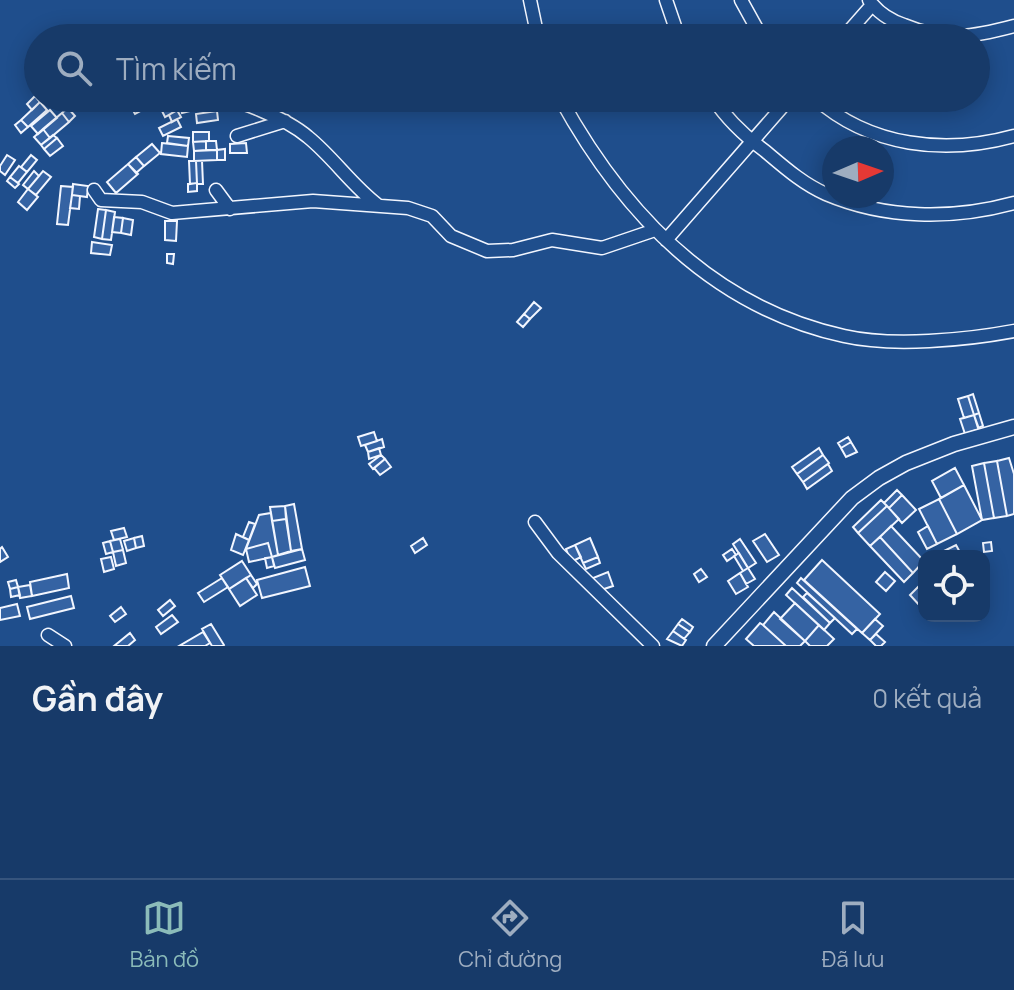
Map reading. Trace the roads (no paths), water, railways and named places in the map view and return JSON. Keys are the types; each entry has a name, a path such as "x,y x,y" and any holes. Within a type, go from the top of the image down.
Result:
{"main road":[{"path":"714,646 852,498 879,478 906,463 954,444 1014,427"}],"street":[{"path":"530,0 535,24"},
{"path":"666,0 674,24"},
{"path":"741,0 754,24"},
{"path":"854,24 870,2 888,19 900,24"},
{"path":"990,32 1014,26"},
{"path":"262,112 285,121 310,138 382,208"},
{"path":"569,112 625,197 684,259 727,289 781,316 845,336 880,340 933,340 1014,331"},
{"path":"726,112 752,141 797,177 822,192"},
{"path":"666,240 778,112"},
{"path":"836,112 872,136"},
{"path":"237,136 285,121"},
{"path":"894,144 967,146 1014,136"},
{"path":"94,190 101,200 142,202 172,213 286,201 422,211 432,216 451,236 487,251 513,250 552,240 602,248 655,230"},
{"path":"216,190 230,209"},
{"path":"888,208 919,216 973,212 1014,203"},
{"path":"535,522 558,553 653,646"},
{"path":"48,635 65,646"}]}
